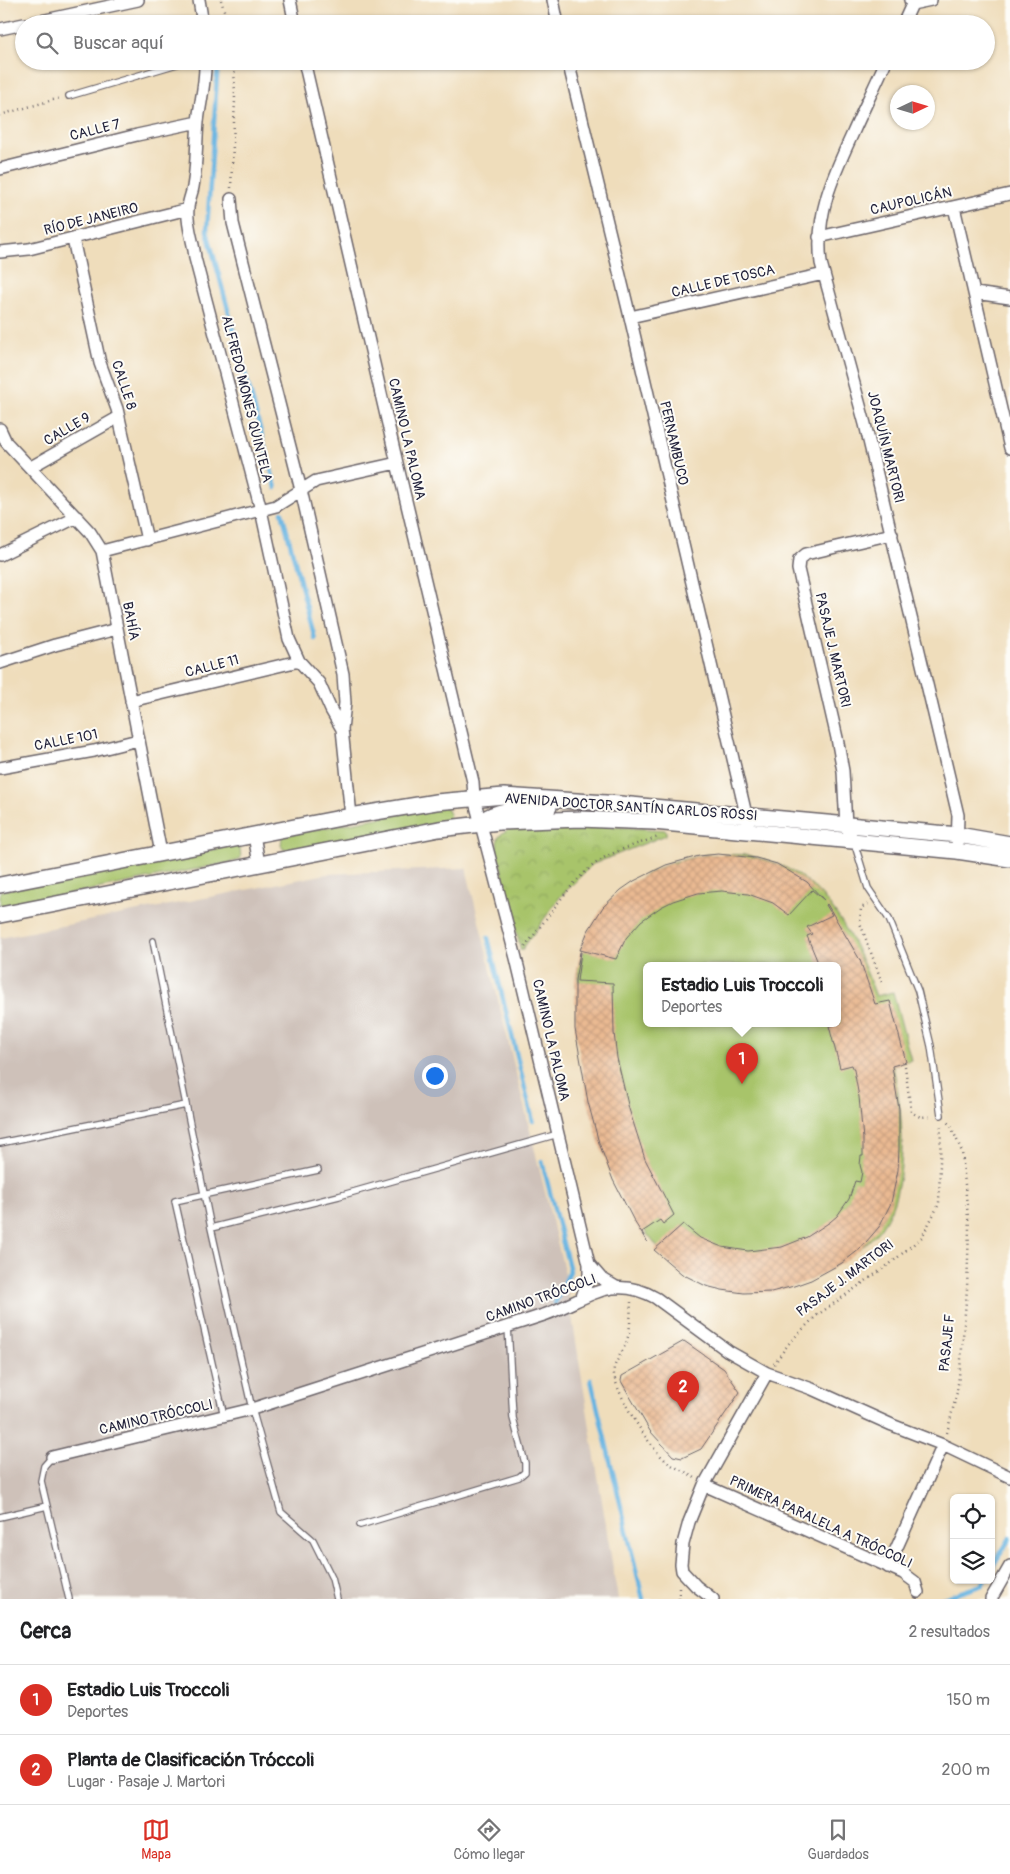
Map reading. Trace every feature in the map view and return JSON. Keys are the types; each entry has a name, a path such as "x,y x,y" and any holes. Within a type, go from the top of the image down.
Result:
{"street":[{"path":"67,15 138,0"},
{"path":"199,0 202,15"},
{"path":"290,0 293,15"},
{"path":"553,0 556,15"},
{"path":"907,15 912,1 931,0"},
{"path":"0,30 15,26"},
{"name":"ALFREDO MONES QUINTELA","path":"205,70 198,122 197,164 188,209 195,258 260,510 289,639 299,661 318,683 330,710 342,729"},
{"name":"CAMINO LA PALOMA","path":"306,70 396,463 473,782 474,798 516,958 589,1264 589,1276 582,1297"},
{"name":"PERNAMBUCO","path":"570,70 750,832"},
{"name":"JOAQUÍN MARTORI","path":"882,70 832,179 823,209 819,237 821,263 865,424 958,815 956,851"},
{"name":"CALLE 7","path":"0,169 198,122"},
{"name":"CAUPOLICÁN","path":"819,237 1010,194"},
{"name":"ALFREDO MONES QUINTELA","path":"231,199 233,223 302,490 343,674 345,703 342,729 351,816"},
{"path":"954,207 1005,405 1010,448"},
{"name":"RÍO DE JANEIRO","path":"0,252 29,249 73,239 188,209"},
{"name":"CALLE 8","path":"73,239 100,363 118,417 147,540"},
{"name":"CALLE DE TOSCA","path":"630,317 824,274"},
{"path":"975,293 1010,298"},
{"name":"CALLE 9","path":"30,467 118,417"},
{"name":"BAHÍA","path":"0,429 3,444 30,467 77,517 90,532 102,551 161,852"},
{"path":"102,551 276,506 316,482 334,476 396,463"},
{"path":"0,555 77,517"},
{"name":"PASAJE J. MARTORI","path":"854,842 846,826 843,771 798,569 799,560 806,554 892,534"},
{"path":"0,663 55,645 117,629"},
{"name":"CALLE 11","path":"131,702 299,661"},
{"name":"CALLE 101","path":"0,768 94,751 138,740"},
{"name":"AVENIDA DOCTOR SANTÍN CARLOS ROSSI","path":"0,884 351,816 436,802 504,796 958,835 1010,844"},
{"path":"481,823 486,817 496,813 528,808 553,807 568,800"},
{"name":"AVENIDA DOCTOR SANTÍN CARLOS ROSSI","path":"0,915 439,829 481,823 580,819 674,824 956,851 1010,859"},
{"path":"254,835 259,864"},
{"path":"589,1264 600,1278 616,1287"},
{"name":"CAMINO TRÓCCOLI","path":"52,1457 252,1409 554,1311 582,1297 616,1287 632,1288 656,1298 728,1351 767,1373 812,1389 892,1425 943,1445 1010,1477"},
{"path":"713,1599 682,1572 680,1564 683,1544 689,1522 704,1485 767,1373"},
{"path":"888,1567 943,1445"},
{"name":"PRIMERA PARALELA A TRÓCCOLI","path":"704,1485 903,1573 915,1582 918,1592"},
{"path":"990,1599 1010,1566"}],"lane":[{"path":"68,96 156,70"},
{"path":"854,842 868,888 889,919 918,991 931,1046 941,1115"},
{"path":"153,941 211,1228 252,1409 281,1512 313,1540 332,1578 337,1599"},
{"path":"0,1143 186,1105"},
{"path":"211,1228 339,1196 558,1134"},
{"path":"224,1416 176,1201 318,1170"},
{"path":"360,1525 518,1478 525,1472 525,1463 513,1418 508,1326"},
{"path":"52,1457 44,1466 41,1481 70,1599"},
{"path":"0,1517 48,1506"}],"path":[{"path":"221,0 225,15"},
{"path":"231,199 235,100 234,70"},
{"path":"0,115 68,96"},
{"path":"516,958 568,891 593,865 608,856 661,836 674,824"},
{"path":"875,899 861,908 860,923 883,985"},
{"path":"905,1066 912,1112 920,1117 941,1115"},
{"name":"PASAJE J. MARTORI","path":"767,1373 790,1342 816,1316 891,1263 922,1237 939,1204 942,1144 941,1115"},
{"name":"PASAJE F","path":"941,1115 952,1126 962,1152 969,1228 967,1289 961,1360 951,1421 943,1445"},
{"path":"632,1288 628,1340 614,1369 615,1380 622,1397 647,1439 661,1457 670,1465 688,1472 704,1485"}],"shaded area":[{"path":"466,868 565,1274 618,1599 0,1599 0,938 327,874"}],"green space":[{"path":"442,806 447,808 450,814 448,820 444,822 291,850 283,849 281,845 282,837 286,835"},
{"path":"583,825 666,830 666,835 593,864 560,897 521,951 497,850 498,839 504,832 512,828"},
{"path":"237,845 240,849 241,858 237,861 0,908 0,891"},
{"path":"705,855 747,855 788,869 823,896 836,914 859,954 876,996 893,992 911,1060 893,1066 902,1127 901,1171 891,1211 881,1228 868,1242 843,1261 663,1254 643,1229 580,1045 578,968 593,925 617,895 647,874 673,862"}],"building":[{"path":"718,854 756,858 777,864 807,882 824,900 812,890 789,915 773,903 748,894 722,891 698,893 673,901 641,921 626,938 616,959 580,950 588,931 603,907 621,890 634,881 666,865 699,856"},
{"path":"826,905 860,960 875,1004 890,1001 906,1062 892,1066 899,1109 899,1149 898,1170 891,1203 879,1227 860,1249 842,1263 811,1280 771,1292 744,1293 706,1286 682,1274 654,1250 683,1224 700,1238 722,1247 748,1251 782,1247 807,1237 830,1222 837,1216 849,1199 855,1181 860,1182 863,1139 854,1070 852,1065 840,1068 829,1027 841,1027 841,962 818,962 807,936 812,934 807,927 832,915"},
{"path":"580,952 577,981 613,983 614,1033 617,1058 629,1109 645,1159 674,1215 663,1224 660,1220 642,1232 647,1242 613,1180 599,1143 588,1102 575,1029 575,980"},
{"path":"684,1341 724,1369 740,1392 701,1449 682,1458 673,1456 650,1431 621,1381 622,1376"}],"waterway":[{"path":"217,70 207,231 276,488"},
{"path":"282,512 315,639"},
{"path":"488,938 533,1121"},
{"path":"542,1161 570,1271 555,1303"},
{"path":"591,1380 643,1599"},
{"path":"995,1562 1010,1538"},
{"path":"941,1599 983,1584"}],"place":[{"name":"Estadio Luis Troccoli","path":"742,1084"},
{"name":"Planta de Clasificación Tróccoli","path":"683,1412"}]}
